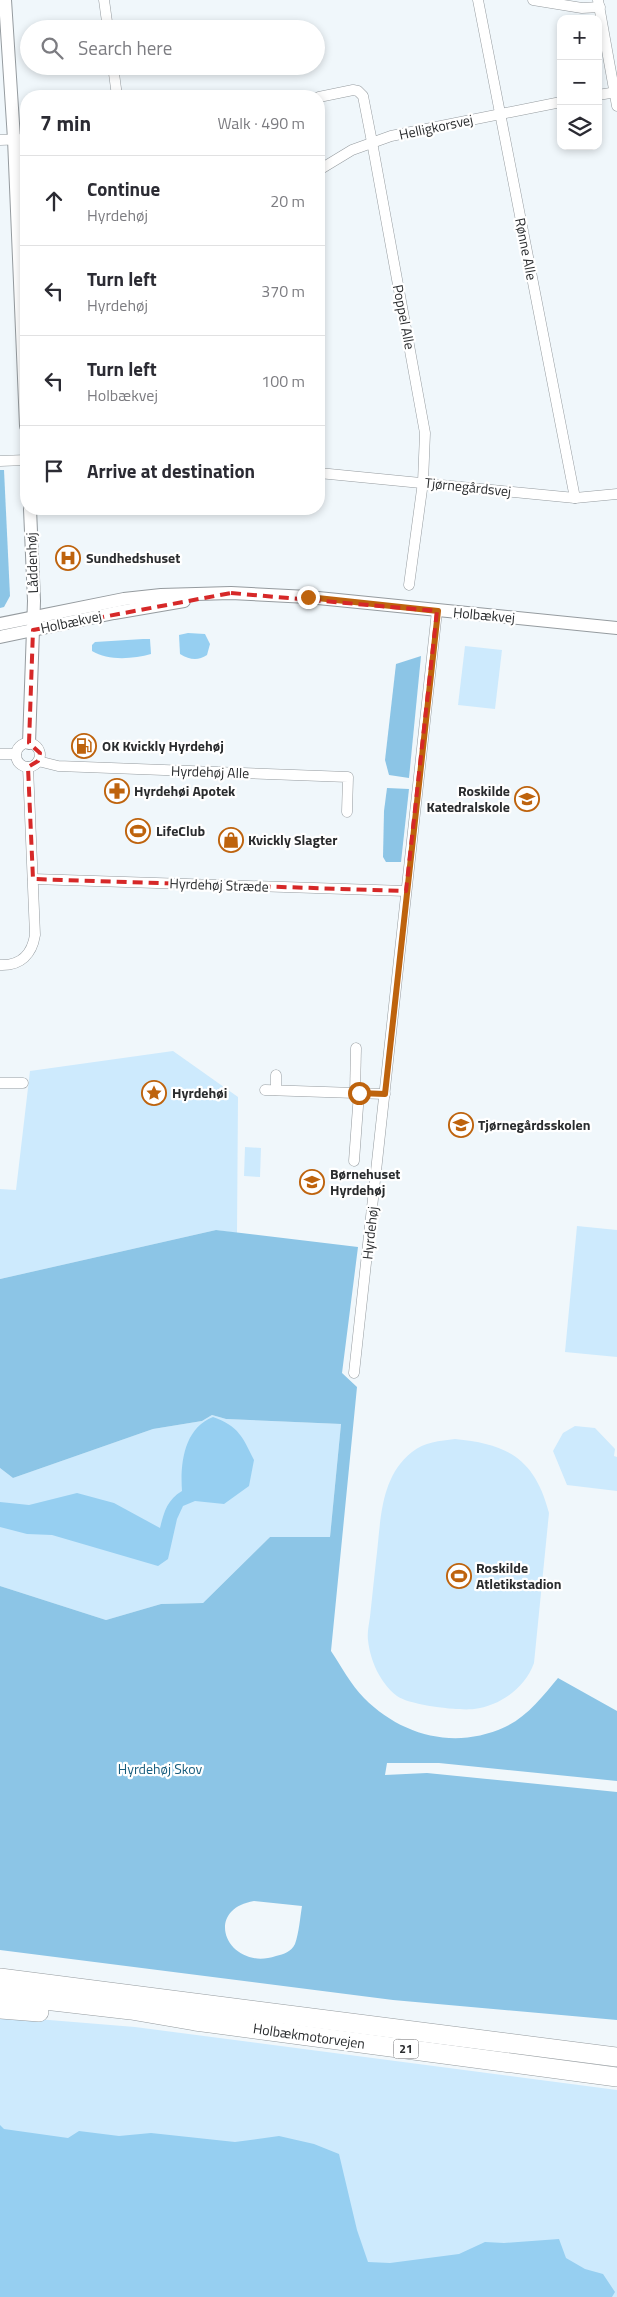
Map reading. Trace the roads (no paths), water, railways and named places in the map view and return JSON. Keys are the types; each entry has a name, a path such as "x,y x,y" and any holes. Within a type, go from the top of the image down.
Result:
{"highway":[{"path":"0,1968 78,1987"},
{"name":"Holbækmotorvejen","path":"0,1978 617,2057"},
{"name":"Holbækmotorvejen","path":"0,1996 131,2010 195,2021 617,2077"},
{"path":"0,2009 122,2019 195,2021"}],"street":[{"path":"0,140 20,139 5,0"},
{"path":"104,0 107,20"},
{"name":"Rønne Alle","path":"478,0 575,498"},
{"path":"533,0 582,8 599,4 617,106"},
{"path":"114,75 116,90"},
{"name":"Poppel Alle","path":"325,96 353,90 358,91 363,96 426,433 423,482 410,585"},
{"path":"602,94 616,92"},
{"name":"Helligkorsvej","path":"325,166 352,150 398,134 557,103"},
{"path":"0,461 20,460"},
{"name":"Tjørnegårdsvej","path":"325,474 575,498 617,494"},
{"name":"Låddenhøj","path":"30,515 33,630"},
{"name":"Holbækvej","path":"0,637 114,613 231,594"},
{"name":"Holbækvej","path":"0,624 124,599 161,595 231,594 308,597 617,628"},
{"name":"Hyrdehøj","path":"354,1373 438,611"},
{"path":"29,743 33,630"},
{"path":"29,743 39,749 38,761 28,767 18,761 16,754 20,746 29,743"},
{"path":"0,754 16,754"},
{"name":"Hyrdehøj Alle","path":"38,761 58,766 348,778 347,812"},
{"path":"0,965 20,961 33,948 36,935 28,767"},
{"name":"Hyrdehøj Stræde","path":"33,879 406,890"},
{"path":"354,1161 357,1093 356,1048"},
{"path":"276,1076 271,1090 385,1094"},
{"path":"0,1082 22,1083"}],"place":[{"name":"Sundhedshuset","path":"68,558"},
{"name":"OK Kvickly Hyrdehøj","path":"84,746"},
{"name":"Hyrdehøi Apotek","path":"117,791"},
{"name":"Roskilde Katedralskole","path":"527,799"},
{"name":"LifeClub","path":"138,831"},
{"name":"Kvickly Slagter","path":"231,840"},
{"name":"Hyrdehøi","path":"154,1093"},
{"name":"Tjørnegårdsskolen","path":"461,1125"},
{"name":"Børnehuset Hyrdehøj","path":"312,1182"},
{"name":"Roskilde Atletikstadion","path":"459,1576"}],"park label":[{"name":"Hyrdehøj Skov","path":"160,1769"}]}
